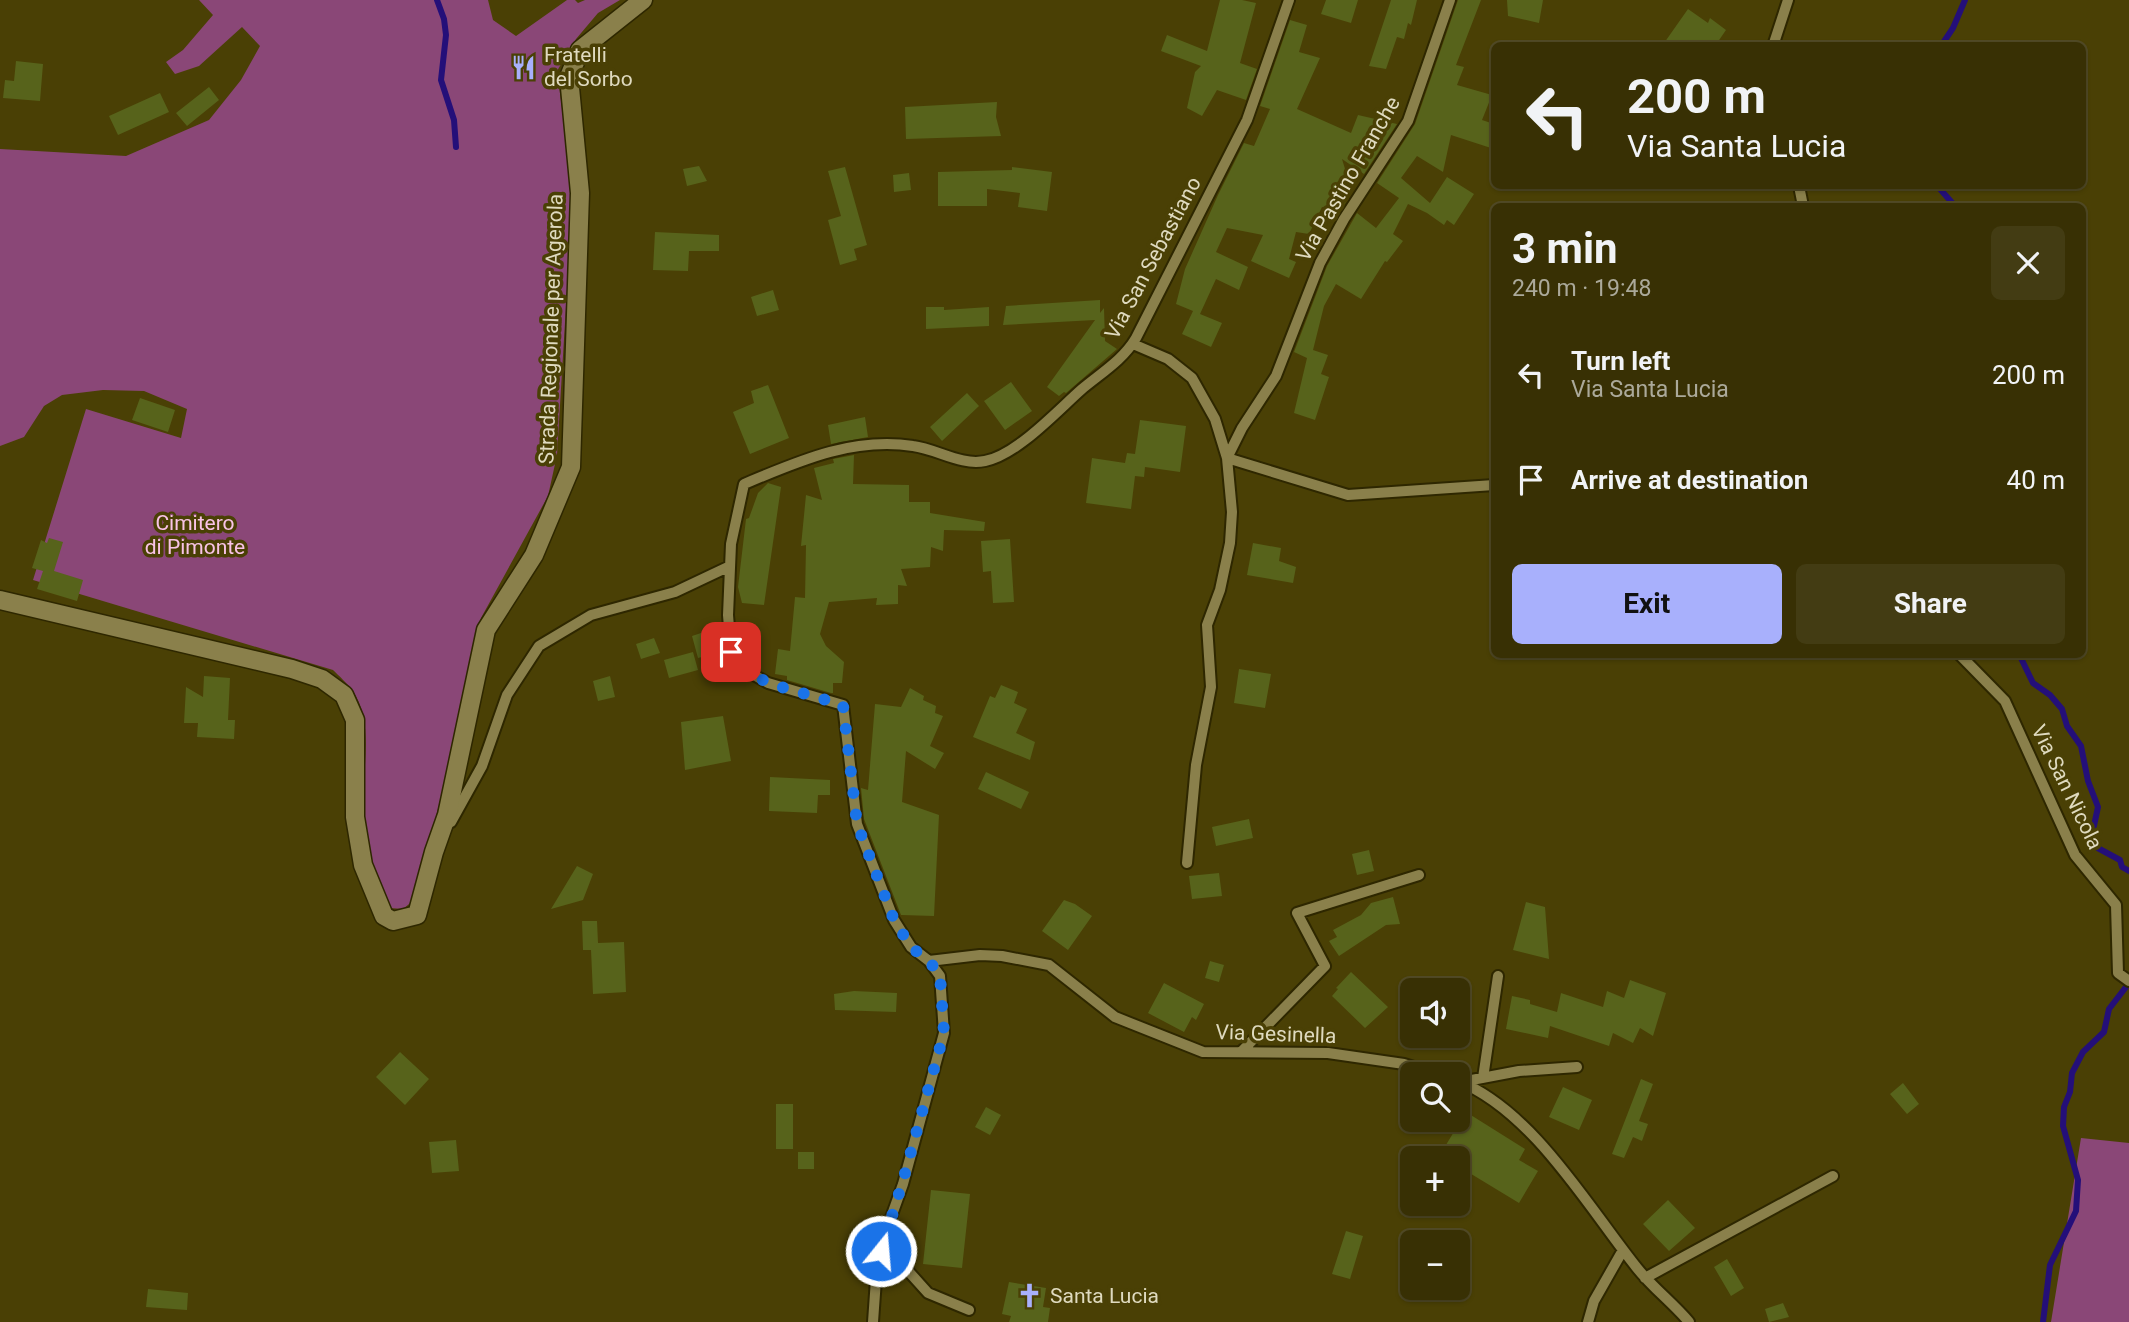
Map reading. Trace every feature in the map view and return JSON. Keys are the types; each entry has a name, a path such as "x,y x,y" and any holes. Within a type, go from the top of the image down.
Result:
{"main road":[{"name":"Strada Regionale per Agerola","path":"0,600 292,669 322,679 344,695 355,720 355,817 363,865 384,916 393,921 417,915 447,815 486,629 534,555 571,467 580,193 569,77 580,50 643,0"}],"lane":[{"name":"Via San Sebastiano","path":"730,566 731,544 744,484 821,452 849,448 914,446 972,463 988,461 1035,432 1123,356 1133,344 1247,120 1289,0"},
{"name":"Via Pastino Franche","path":"1227,458 1242,428 1276,376 1320,263 1344,219 1408,121 1450,0"},
{"path":"1774,42 1788,0"},
{"path":"1133,344 1168,359 1192,378 1215,419 1227,458 1232,512 1230,543 1220,590 1208,625 1212,687 1196,765 1187,863"},
{"path":"1227,458 1348,495 1491,485"},
{"path":"434,852 482,766 507,695 539,646 591,615 675,592 730,566 728,615 731,652 745,670 768,683 843,705 857,824 894,920 911,947 929,961 940,975 944,1033 877,1265 873,1322"},
{"name":"Via San Nicola","path":"1963,658 2005,701 2075,855 2116,905 2118,973 2129,981"},
{"path":"1242,1051 1325,966 1297,913 1419,875"},
{"name":"Via Gesinella","path":"929,961 980,955 1002,956 1049,965 1115,1017 1203,1052 1328,1053 1400,1063"},
{"path":"1483,1078 1498,976"},
{"path":"1470,1080 1519,1071 1577,1067"},
{"path":"1470,1088 1490,1099 1546,1146 1645,1278 1689,1322"},
{"path":"1645,1278 1833,1176"},
{"path":"884,1237 892,1253 928,1293 969,1310"},
{"path":"1588,1322 1594,1301 1623,1250"}],"green space":[{"name":"Cimitero di Pimonte","path":"199,0 488,0 493,20 516,36 567,0 575,0 578,3 585,0 620,0 598,13 576,39 557,71 573,190 557,455 548,496 481,618 471,654 449,767 414,900 403,909 390,908 367,852 362,815 366,740 364,722 360,705 352,690 333,670 33,580 86,409 181,438 187,409 144,391 103,390 62,395 44,406 24,437 0,446 0,149 126,156 209,120 241,80 260,46 242,27 199,66 175,74 166,62 183,50 213,15"},
{"path":"2081,1138 2129,1143 2129,1322 2051,1322"}],"building":[{"path":"1220,0 1256,3 1240,63 1257,69 1246,100 1217,90 1202,116 1187,108 1195,72 1201,66 1161,51 1167,35 1207,51"},
{"path":"1326,0 1358,0 1351,23 1321,14"},
{"path":"1391,0 1417,0 1411,25 1408,23 1404,39 1397,37 1386,69 1369,66"},
{"path":"1458,0 1481,0 1456,65 1464,67 1457,85 1491,95 1482,120 1491,123 1491,148 1451,135 1443,172 1417,156 1401,178 1430,203 1447,177 1474,194 1454,225 1447,220 1444,225 1408,204 1393,234 1403,241 1387,262 1385,261 1361,299 1336,284 1324,306 1313,350 1328,355 1321,374 1329,377 1315,420 1294,413 1307,358 1294,352 1327,266 1357,213 1376,228 1399,198 1377,183 1415,124"},
{"path":"1507,0 1543,0 1539,23 1508,16"},
{"path":"1688,9 1708,23 1710,18 1726,30 1718,42 1665,42"},
{"path":"1290,20 1307,25 1299,52 1320,58 1297,109 1351,133 1358,115 1397,124 1364,174 1342,159 1352,192 1339,213 1322,207 1309,234 1296,232 1289,259 1296,262 1289,278 1251,261 1263,235 1227,228 1216,252 1248,267 1239,290 1216,279 1200,314 1222,323 1211,347 1182,334 1193,311 1176,304 1185,269 1218,195 1244,143 1254,146 1270,109 1260,106"},
{"path":"16,61 43,64 40,101 3,98 5,80 14,81"},
{"path":"209,87 219,100 187,126 176,113"},
{"path":"160,93 169,112 118,135 109,116"},
{"path":"997,102 996,117 1001,136 906,139 905,107"},
{"path":"699,166 707,181 687,186 683,169"},
{"path":"845,167 867,245 854,249 857,260 840,265 828,220 841,216 828,171"},
{"path":"1012,167 1052,172 1047,211 1018,207 1020,193 987,189 987,206 938,206 938,172 1012,170"},
{"path":"909,173 911,190 894,192 893,175"},
{"path":"655,232 719,235 719,251 689,251 688,271 653,270"},
{"path":"773,290 779,310 757,316 751,297"},
{"path":"1100,300 1100,313 1104,308 1105,341 1117,349 1059,396 1047,387 1095,320 1003,325 1006,306"},
{"path":"926,307 944,307 944,310 989,307 989,326 926,329"},
{"path":"1011,382 1032,411 1005,430 984,401"},
{"path":"768,385 789,438 750,454 733,412 754,403 751,391"},
{"path":"967,393 979,406 942,441 930,427"},
{"path":"140,398 175,410 168,432 132,420"},
{"path":"865,417 868,437 831,444 828,425"},
{"path":"1140,420 1186,426 1180,472 1145,467 1144,477 1135,476 1131,509 1086,503 1092,458 1125,463 1127,453 1135,454"},
{"path":"854,455 853,484 909,485 909,502 930,502 930,513 985,522 984,531 944,530 943,551 931,547 930,567 901,569 907,586 898,585 898,604 876,605 877,598 829,602 820,634 826,646 844,662 842,683 833,683 831,693 775,674 778,649 790,651 795,597 805,598 806,545 801,546 806,495 822,500 814,468 834,463 833,459"},
{"path":"768,483 781,487 764,605 742,603 738,587 746,519 749,518 758,493"},
{"path":"49,538 63,542 54,571 83,580 77,601 37,589 43,571 32,568 41,540 47,543"},
{"path":"1010,539 1014,602 993,603 991,571 983,572 981,541"},
{"path":"1253,543 1281,548 1279,561 1296,567 1293,583 1247,575"},
{"path":"707,631 714,654 698,658 692,636"},
{"path":"654,638 660,653 641,659 636,644"},
{"path":"693,652 698,670 669,678 664,660"},
{"path":"1239,669 1271,674 1265,708 1234,703"},
{"path":"204,676 230,678 228,720 235,720 234,739 197,737 198,723 184,723 186,687 203,697"},
{"path":"610,676 615,697 598,701 593,681"},
{"path":"1001,685 1018,692 1014,703 1027,709 1016,733 1035,742 1030,760 973,737 990,696 995,698"},
{"path":"910,688 924,696 923,700 936,706 935,713 943,716 930,746 944,753 935,769 906,751 902,802 939,815 934,916 901,915 864,819 861,788 868,790 875,704 901,707"},
{"path":"723,716 731,761 685,770 681,722"},
{"path":"986,772 1029,792 1021,809 978,789"},
{"path":"770,777 830,780 830,795 818,795 817,813 769,811"},
{"path":"1249,819 1253,838 1216,846 1212,827"},
{"path":"1369,850 1374,871 1357,875 1352,854"},
{"path":"577,866 593,874 583,900 551,909"},
{"path":"1219,873 1222,896 1192,899 1189,876"},
{"path":"1393,897 1400,924 1386,925 1339,956 1329,941 1337,937 1333,930 1361,915 1371,903"},
{"path":"1064,900 1092,916 1068,950 1042,931"},
{"path":"1526,902 1545,907 1549,959 1513,950"},
{"path":"582,921 597,921 598,943 624,942 626,992 593,994 591,950 583,950"},
{"path":"1210,961 1224,965 1219,982 1205,978"},
{"path":"1351,972 1388,1007 1365,1028 1332,996"},
{"path":"1630,980 1666,993 1653,1036 1640,1028 1633,1043 1613,1033 1609,1046 1550,1026 1548,1038 1506,1029 1512,996 1530,1000 1530,1004 1557,1012 1561,993 1603,1007 1607,991 1624,998"},
{"path":"1164,983 1204,1004 1196,1020 1192,1017 1184,1032 1148,1013"},
{"path":"854,991 897,993 896,1012 835,1010 834,994"},
{"path":"400,1052 429,1079 405,1105 376,1077"},
{"path":"1641,1079 1653,1084 1639,1121 1648,1124 1642,1141 1633,1137 1624,1158 1612,1154"},
{"path":"1903,1083 1919,1104 1907,1114 1890,1094"},
{"path":"1563,1087 1592,1100 1579,1130 1549,1117"},
{"path":"776,1104 793,1104 793,1149 776,1149"},
{"path":"986,1107 1001,1115 990,1135 975,1127"},
{"path":"1470,1115 1525,1149 1519,1160 1538,1171 1519,1203 1470,1173 1470,1146 1445,1146 1454,1132 1470,1132"},
{"path":"456,1140 459,1171 432,1173 429,1142"},
{"path":"798,1152 814,1152 814,1169 798,1169"},
{"path":"931,1190 970,1194 962,1268 923,1264"},
{"path":"1668,1200 1695,1228 1669,1251 1643,1224"},
{"path":"1346,1231 1363,1236 1350,1279 1332,1274"},
{"path":"1727,1259 1744,1288 1731,1296 1714,1267"},
{"name":"Santa Lucia","path":"1009,1282 1046,1288 1043,1307 1050,1308 1048,1322 1009,1322 1011,1316 1002,1314"},
{"path":"148,1289 188,1293 187,1310 146,1307"},
{"path":"1783,1303 1789,1317 1769,1322 1765,1309"}],"waterway":[{"path":"437,0 446,35 441,80 454,120 456,147"},
{"path":"1944,42 1965,0"},
{"path":"1940,189 1952,203"},
{"path":"2021,658 2033,683 2050,695 2062,709 2067,726 2081,746 2088,781 2098,807 2092,835 2094,846 2120,860 2122,867 2129,871"},
{"path":"2043,1322 2050,1265 2076,1211 2078,1180 2063,1126 2064,1107 2070,1092 2072,1073 2083,1052 2104,1032 2109,1009 2129,983"}],"place":[{"name":"Fratelli del Sorbo","path":"524,67"},
{"name":"Santa Lucia","path":"1030,1296"}],"route":[{"path":"731,652 745,670 768,683 843,705 857,824 894,920 911,947 929,961 940,975 944,1033 881,1251"}]}
